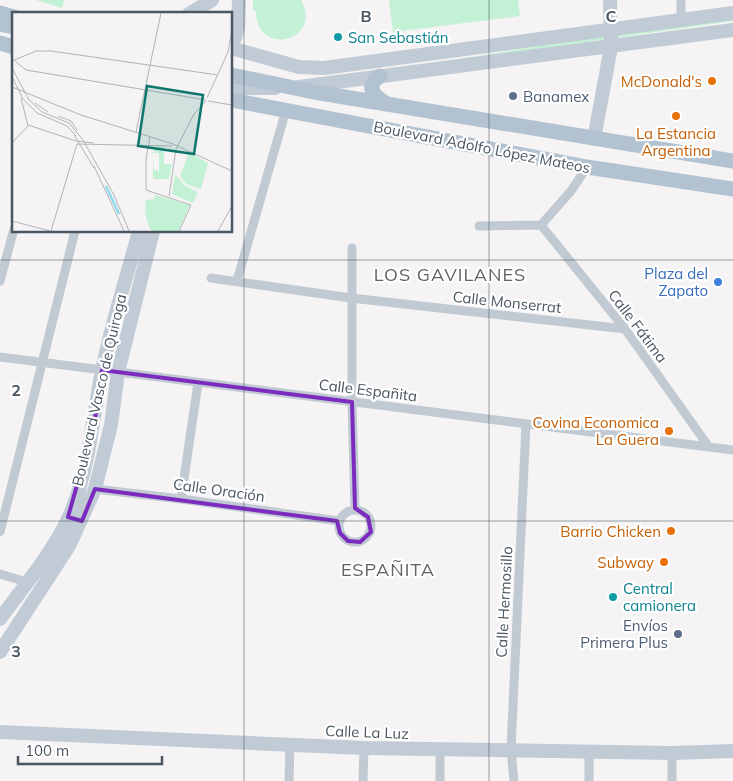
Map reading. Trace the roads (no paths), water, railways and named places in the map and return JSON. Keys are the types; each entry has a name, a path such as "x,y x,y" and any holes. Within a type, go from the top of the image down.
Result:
{"main road":[{"name":"Boulevard Adolfo López Mateos","path":"232,75 290,88 388,105 733,161"},
{"path":"380,76 372,83 371,87 375,97 388,105"},
{"name":"Boulevard Adolfo López Mateos","path":"232,100 587,167 733,189"}],"street":[{"path":"192,12 212,0"},
{"path":"207,12 212,0"},
{"path":"232,46 238,28 239,0"},
{"path":"594,139 611,47 610,0"},
{"path":"680,21 681,0"},
{"path":"232,49 299,67 324,68 611,31 733,13"},
{"path":"232,88 290,88 733,30"},
{"path":"237,281 286,110"},
{"path":"479,226 541,225 571,191 587,167"},
{"name":"Calle Fátima","path":"541,225 625,329 709,447"},
{"path":"0,281 13,232"},
{"path":"0,532 40,362 75,232"},
{"name":"Boulevard Vasco de Quiroga","path":"0,619 57,539 68,518 79,487 92,434 102,370 139,232"},
{"name":"Boulevard Vasco de Quiroga","path":"0,652 59,563 82,521 95,489 111,425 118,372 153,232"},
{"path":"352,248 352,402 355,510"},
{"name":"Calle Monserrat","path":"211,278 351,298 625,329"},
{"name":"Calle Españita","path":"0,357 733,450"},
{"path":"182,499 198,383"},
{"name":"Calle Hermosillo","path":"514,781 511,749 526,424"},
{"name":"Calle Oración","path":"95,489 339,521"},
{"path":"355,510 365,513 371,521 371,532 364,540 354,543 343,538 338,527 339,521 345,513 355,510"},
{"path":"68,518 82,521"},
{"path":"0,574 26,582"},
{"name":"Calle La Luz","path":"0,732 440,750 511,749 672,753 733,751"},
{"path":"289,781 290,745"},
{"path":"363,781 364,748"},
{"path":"440,750 440,781"},
{"path":"589,751 589,781"},
{"path":"672,753 672,781"}],"place":[{"name":"San Sebastián","path":"338,37"},
{"name":"McDonald's","path":"712,81"},
{"name":"Banamex","path":"513,96"},
{"name":"La Estancia Argentina","path":"676,116"},
{"name":"Plaza del Zapato","path":"718,282"},
{"name":"Covina Economica La Guera","path":"669,431"},
{"name":"Barrio Chicken","path":"671,531"},
{"name":"Subway","path":"664,562"},
{"name":"Central camionera","path":"613,597"},
{"name":"Envíos Primera Plus","path":"678,634"}],"district":[{"name":"LOS GAVILANES","path":"450,274"},
{"name":"ESPAÑITA","path":"388,569"}]}
